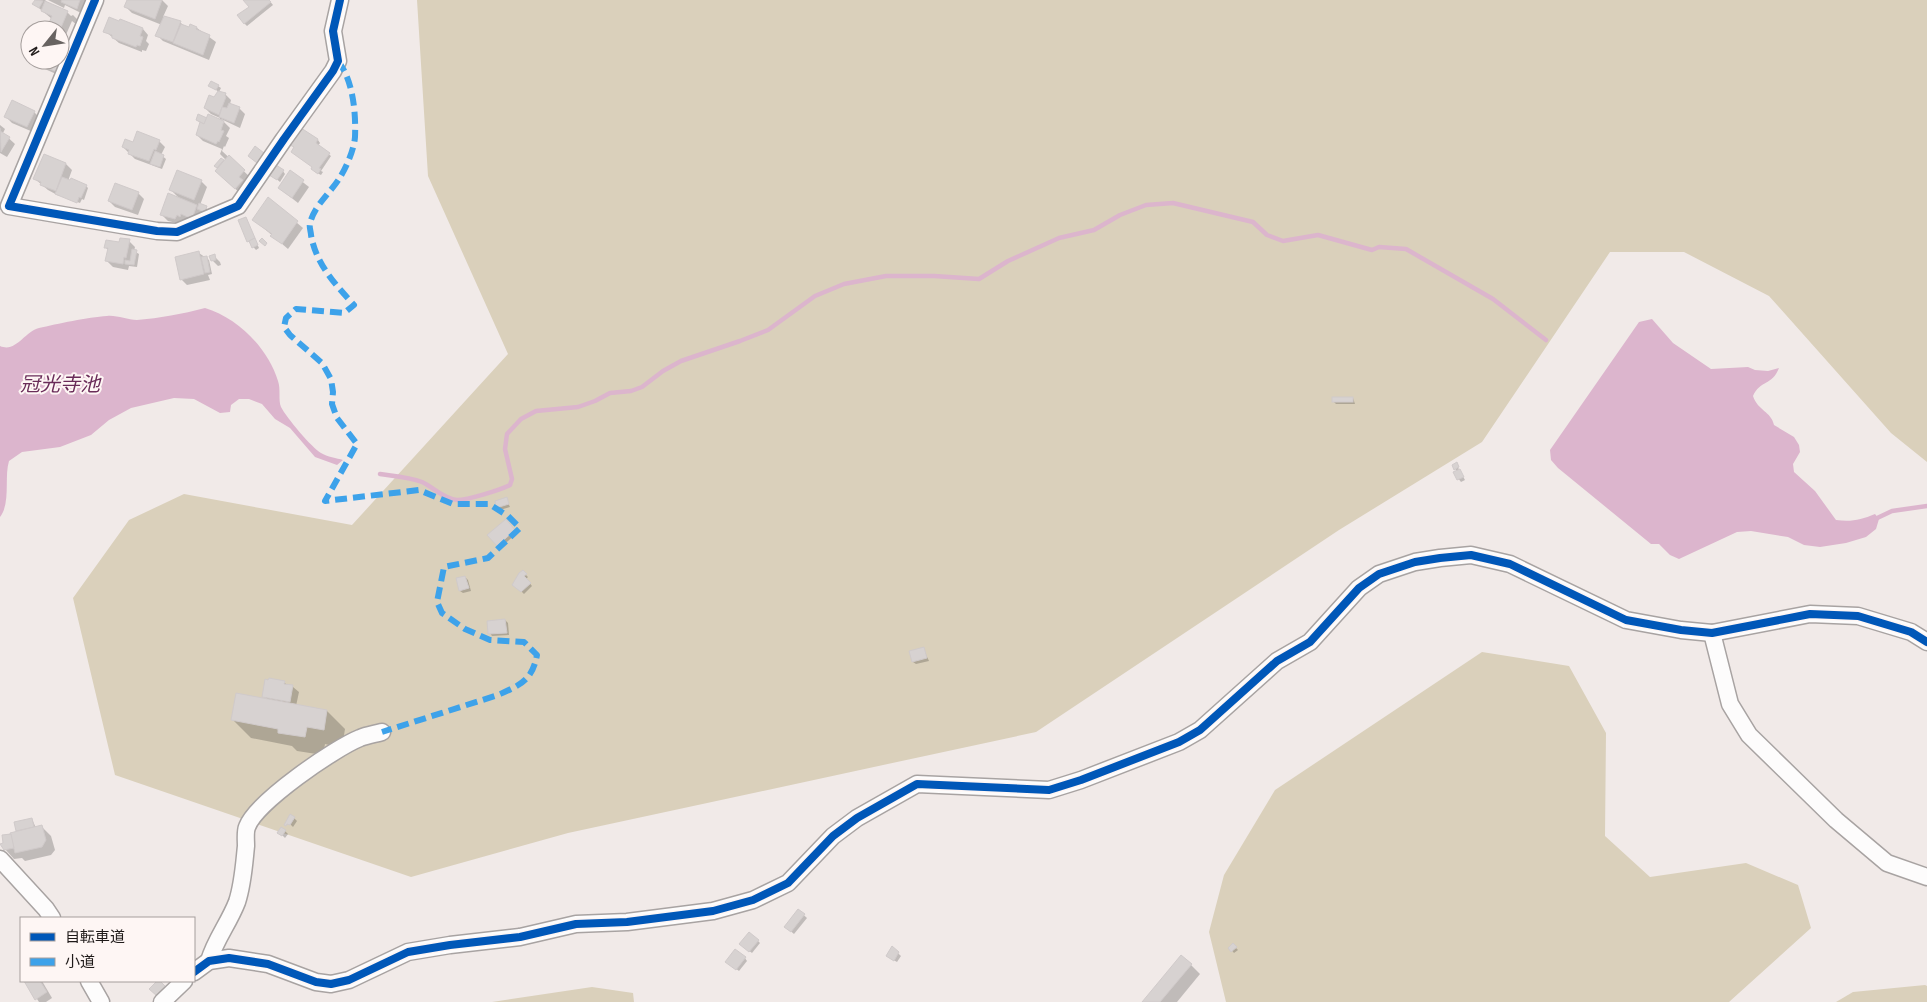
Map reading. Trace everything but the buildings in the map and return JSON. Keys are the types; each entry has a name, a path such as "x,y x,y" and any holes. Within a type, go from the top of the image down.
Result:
{"street":[{"path":"95,0 9,206 157,231 177,232 238,206 333,71 338,60 334,31 340,0"},
{"path":"209,960 229,958 268,964 316,982 331,984 348,980 408,952 520,937 576,924 627,922 713,911 753,900 788,883 834,836 857,818 916,784 1049,790 1081,780 1179,742 1200,730 1277,662 1310,642 1359,588 1379,574 1415,562 1471,555 1510,564 1626,620 1681,630 1712,633 1810,614 1858,616 1911,632 1927,642"},
{"path":"1712,633 1730,704 1748,735 1836,820 1887,863 1927,877"},
{"path":"195,971 209,960 213,948 229,922 238,901 244,876 247,827 255,814 281,790 328,756 359,738 382,732"},
{"path":"0,859 51,917"},
{"path":"90,982 101,1002"},
{"path":"162,1002 183,982"}],"shaded area":[{"path":"417,0 1927,0 1927,462 1891,433 1769,296 1684,252 1610,252 1482,442 1339,530 1036,732 568,833 411,877 115,775 73,598 129,520 184,494 352,525 508,354 428,176"},
{"path":"1482,652 1569,666 1606,733 1605,836 1650,877 1746,863 1798,885 1811,928 1729,1002 1226,1002 1209,932 1224,875 1275,790"},
{"path":"1927,986 1927,1002 1836,1002 1853,992"},
{"path":"592,987 633,993 634,1002 492,1002"}],"water":[{"name":"冠光寺池","path":"205,308 229,319 250,336 267,357 273,369 279,384 280,404 288,418 317,450 326,456 343,460 337,465 315,457 290,428 275,419 262,404 249,399 239,399 231,405 230,412 220,413 194,399 174,398 131,408 109,420 91,435 60,447 22,452 9,461 5,505 0,517 0,346 11,347 34,330 73,321 111,316 137,320 171,316"},
{"path":"1652,319 1673,343 1711,369 1748,367 1755,370 1768,371 1779,368 1773,378 1759,387 1753,396 1774,425 1794,437 1799,445 1800,452 1793,464 1794,472 1815,491 1836,520 1856,520 1875,514 1879,519 1876,529 1866,537 1846,543 1820,547 1804,545 1788,537 1751,531 1737,532 1679,559 1670,555 1659,544 1651,544 1558,468 1551,460 1550,450 1639,322"}],"waterway":[{"path":"380,474 417,480 457,500 476,497 499,489 510,485 512,479 505,449 507,434 521,419 536,411 578,407 610,393 631,391 642,387 663,371 681,361 768,330 815,296 844,284 886,276 934,276 979,279 1008,261 1059,238 1094,230 1120,215 1146,205 1173,203 1253,222 1267,235 1283,241 1318,235 1372,250 1379,247 1406,249 1493,299 1546,340"},
{"path":"1873,520 1892,511 1927,506"}],"marked path":[{"path":"338,61 350,87 355,117 355,137 344,170 322,200 312,218 310,227 317,255 327,273 354,305 344,313 296,309 286,318 284,327 290,335 322,363 331,379 332,404 337,418 357,444 325,501 419,490 453,504 489,504 508,516 520,528 488,558 444,567 437,602 442,613 465,629 490,640 524,642 537,655 532,671 524,681 513,688 498,695 382,732"}],"cycle path":[{"path":"95,0 9,206 157,231 177,232 238,206 333,71 338,61 333,31 340,0"},
{"path":"195,971 209,961 229,958 268,964 316,982 331,984 349,980 408,952 520,937 576,924 627,922 713,911 753,900 788,883 833,836 857,818 917,784 1049,790 1081,780 1179,742 1200,730 1277,661 1310,642 1359,588 1379,574 1415,562 1471,555 1510,564 1626,620 1681,630 1712,633 1810,614 1858,616 1911,632 1927,642"}]}
